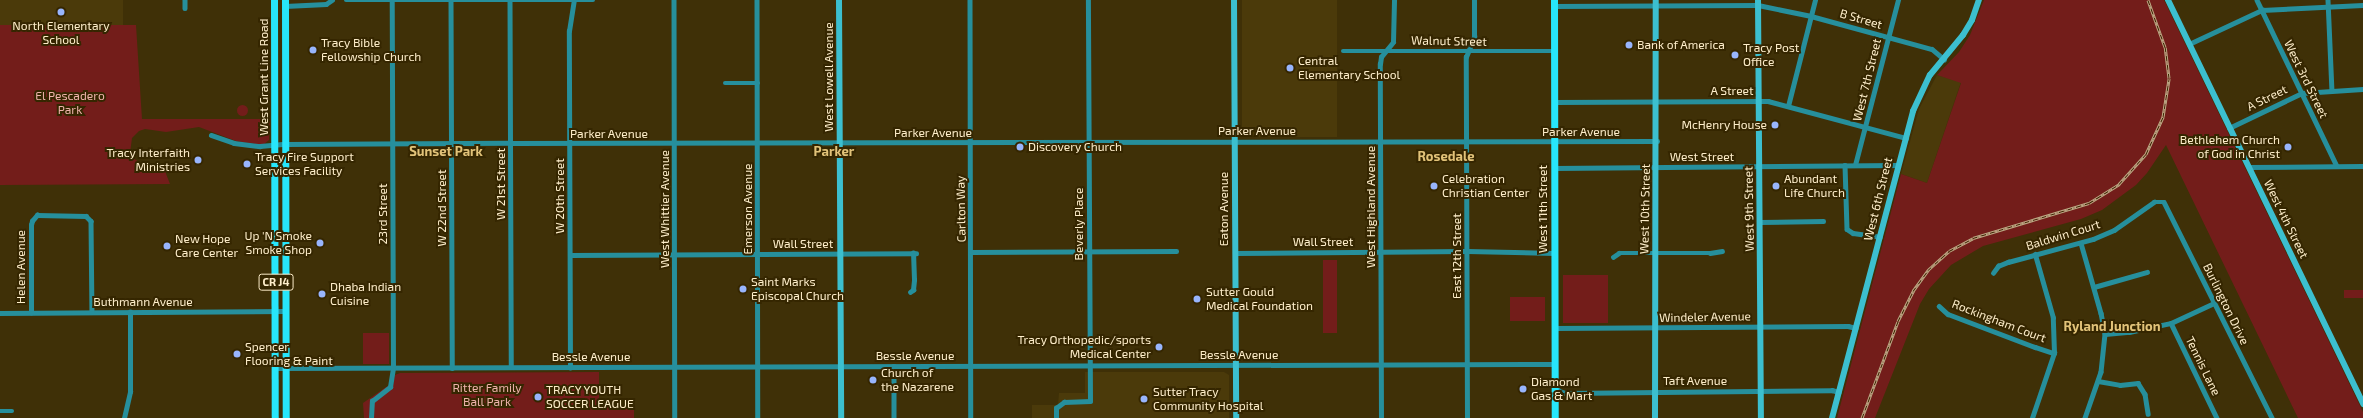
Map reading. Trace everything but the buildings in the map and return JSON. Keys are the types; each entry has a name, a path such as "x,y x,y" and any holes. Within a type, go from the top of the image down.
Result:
{"main road":[{"name":"West Grant Line Road","path":"274,0 276,311 275,418"},
{"name":"West Grant Line Road","path":"285,3 286,418"},
{"name":"West 11th Street","path":"1554,3 1555,418"}],"street":[{"path":"185,0 185,8"},
{"path":"285,3 326,4 332,0"},
{"path":"346,0 593,0"},
{"name":"W 22nd Street","path":"451,0 452,368"},
{"name":"W 21st Street","path":"510,0 511,368"},
{"name":"W 20th Street","path":"570,368 569,32 574,0"},
{"name":"West Whittier Avenue","path":"674,0 675,418"},
{"name":"Emerson Avenue","path":"757,0 758,418"},
{"name":"West Lowell Avenue","path":"839,0 841,418"},
{"name":"Carlton Way","path":"970,0 971,418"},
{"name":"Beverly Place","path":"1056,418 1056,408 1064,402 1090,401 1088,0"},
{"name":"Eaton Avenue","path":"1234,0 1236,418"},
{"name":"West Highland Avenue","path":"1381,418 1380,64 1394,36 1394,0"},
{"name":"East 12th Street","path":"1467,418 1466,58 1474,37 1474,0"},
{"path":"1788,106 1815,0"},
{"name":"West 7th Street","path":"1855,165 1898,0"},
{"name":"West 6th Street","path":"1832,418 1898,165 1920,94 1930,75 1944,59 1972,20 1979,0"},
{"name":"West 4th Street","path":"2168,0 2363,404"},
{"name":"West 3rd Street","path":"2257,0 2337,166"},
{"path":"2328,0 2332,90"},
{"name":"23rd Street","path":"371,418 372,401 390,388 393,368 392,1"},
{"name":"B Street","path":"1554,3 1758,2 1932,49 1944,59"},
{"name":"West 9th Street","path":"1758,2 1761,418"},
{"name":"West 10th Street","path":"1655,418 1657,167 1656,3"},
{"path":"2189,44 2262,10 2363,5"},
{"name":"Walnut Street","path":"1343,51 1387,50 1554,52"},
{"path":"725,83 758,83"},
{"name":"A Street","path":"2229,128 2302,93 2363,89"},
{"name":"A Street","path":"1554,102 1759,101 1788,106 1906,138"},
{"name":"Parker Avenue","path":"212,135 234,143 252,146 285,144 511,143 675,144 1089,141 1657,141"},
{"path":"1845,165 1847,229 1853,233 1880,237"},
{"name":"West Street","path":"1554,168 1898,165"},
{"path":"2249,167 2363,166"},
{"name":"Baldwin Court","path":"1993,273 1998,266 2008,262 2081,243 2114,230 2154,202 2160,202"},
{"name":"Burlington Drive","path":"2160,202 2168,207 2272,418"},
{"name":"Helen Avenue","path":"31,313 32,221 37,215 89,218 93,226 92,312"},
{"path":"1760,222 1823,221"},
{"path":"2081,243 2094,287 2105,334 2098,381 2085,418"},
{"path":"971,252 1176,251"},
{"name":"Wall Street","path":"1235,253 1467,251 1554,253"},
{"path":"1613,257 1619,253 1722,251"},
{"name":"Wall Street","path":"570,255 914,253 913,290 910,292"},
{"path":"2032,418 2054,353 2053,318 2035,255"},
{"path":"2094,287 2147,272"},
{"path":"2105,334 2129,332 2171,323 2214,303"},
{"name":"Rockingham Court","path":"1939,306 1948,314 2054,353"},
{"name":"Buthmann Avenue","path":"0,313 285,311"},
{"path":"124,418 130,392 130,312"},
{"name":"Tennis Lane","path":"2171,323 2217,418"},
{"name":"Windeler Avenue","path":"1554,328 1848,326 1856,328"},
{"name":"Bessle Avenue","path":"276,368 1555,364"},
{"path":"894,366 894,418"},
{"path":"2098,381 2120,386 2138,383 2145,394 2148,414"},
{"name":"Taft Avenue","path":"1555,385 1559,391 1565,393 1832,390 1839,392"},
{"path":"0,411 12,411"}],"shaded area":[{"name":"North Elementary School","path":"0,0 123,0 123,25 0,25"},
{"name":"Central Elementary School","path":"1242,0 1337,0 1337,137 1242,137"},
{"path":"1937,75 1961,82 1927,183 1901,174 1919,109"},
{"name":"Sutter Tracy Community Hospital","path":"1085,372 1224,372 1229,375 1229,418 1032,418 1032,405 1058,405 1059,393 1085,393"}],"green space":[{"path":"1984,0 2164,0 2363,412 2363,418 2298,418 2166,145 2147,173 2136,185 2102,210 2081,219 1983,246 1951,265 1929,289 1920,304 1875,418 1837,418 1901,174 1927,183 1961,83 1937,75 1959,52 1970,35"},
{"name":"El Pescadero Park","path":"0,25 136,25 142,119 270,119 269,140 263,145 236,141 199,127 166,132 145,129 139,131 132,138 130,153 133,158 148,168 157,169 163,166 170,184 0,185"},
{"path":"240,105 244,105 246,106 246,114 240,115 237,112 237,108"},
{"path":"1323,260 1337,260 1337,333 1323,333"},
{"path":"1563,275 1608,275 1608,323 1563,323"},
{"path":"2344,290 2363,290 2363,298 2344,298"},
{"path":"1510,297 1545,297 1545,321 1510,321"},
{"path":"363,333 389,333 389,364 363,364"},
{"name":"Ritter Family Ball Park","path":"599,372 599,406 634,405 634,418 364,418 363,403 386,387 393,385 395,375 400,373"}],"railway":[{"path":"1862,418 1898,321 1913,291 1928,270 1949,251 1973,238 2089,203 2119,184 2146,154 2163,117 2169,78 2165,47 2148,0"}],"place":[{"name":"North Elementary School","path":"61,12"},
{"name":"Bank of America","path":"1629,45"},
{"name":"Tracy Bible Fellowship Church","path":"313,50"},
{"name":"Tracy Post Office","path":"1735,55"},
{"name":"Central Elementary School","path":"1290,68"},
{"name":"McHenry House","path":"1775,125"},
{"name":"Discovery Church","path":"1020,147"},
{"name":"Bethlehem Church of God in Christ","path":"2288,147"},
{"name":"Tracy Interfaith Ministries","path":"198,160"},
{"name":"Tracy Fire Support Services Facility","path":"247,164"},
{"name":"Celebration Christian Center","path":"1434,186"},
{"name":"Abundant Life Church","path":"1776,186"},
{"name":"Up 'N Smoke Smoke Shop","path":"320,243"},
{"name":"New Hope Care Center","path":"167,246"},
{"name":"Saint Marks Episcopal Church","path":"743,289"},
{"name":"Dhaba Indian Cuisine","path":"322,294"},
{"name":"Sutter Gould Medical Foundation","path":"1197,299"},
{"name":"Tracy Orthopedic/sports Medical Center","path":"1159,347"},
{"name":"Spencer Flooring & Paint","path":"237,354"},
{"name":"Church of the Nazarene","path":"873,380"},
{"name":"Diamond Gas & Mart","path":"1523,389"},
{"name":"TRACY YOUTH SOCCER LEAGUE","path":"538,397"},
{"name":"Sutter Tracy Community Hospital","path":"1144,399"}],"district":[{"name":"Sunset Park","path":"446,151"},
{"name":"Parker","path":"834,151"},
{"name":"Rosedale","path":"1446,156"},
{"name":"Ryland Junction","path":"2112,326"}]}
